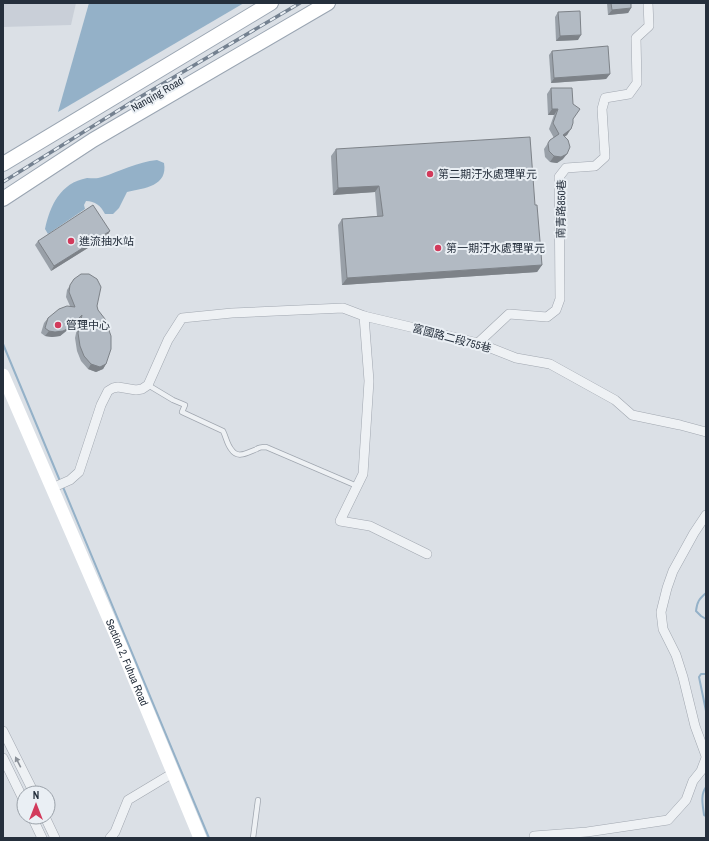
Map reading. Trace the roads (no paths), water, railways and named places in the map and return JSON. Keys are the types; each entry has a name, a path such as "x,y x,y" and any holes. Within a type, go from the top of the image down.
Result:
{"main road":[{"path":"3,154 76,108 254,3"},
{"name":"Nanqing Road","path":"3,164 271,3"},
{"path":"3,199 93,140 178,91 320,3"},
{"path":"310,9 328,3"},
{"name":"Nanqing Road","path":"3,189 69,146 141,103 310,9"},
{"path":"141,103 178,91"}],"street":[{"name":"南青路850巷","path":"478,343 508,314 547,317 556,310 560,299 559,177 566,168 596,166 605,157 602,109 605,98 630,94 637,83 636,38 649,26 648,3"},
{"name":"富國路二段755巷","path":"148,385 168,340 182,318 232,313 343,308 364,316 478,343 516,358 550,364 615,400 632,415 706,432"},
{"path":"364,316 369,381 363,474 340,522 370,526 427,554"},
{"name":"Section 2, Fuhua Road","path":"3,375 55,486 200,838"},
{"path":"55,486 70,480 79,472 101,406 108,391 118,387 136,390 142,389 148,385"},
{"path":"534,836 587,832 668,820 686,800 693,781 701,770 706,757 695,726 683,676 676,655 663,629 661,612 673,571 694,533 706,515"},
{"path":"3,731 30,785"},
{"path":"3,758 16,785"},
{"path":"110,838 115,832 128,800 173,773"},
{"path":"36,825 42,838"},
{"path":"49,825 55,838"}],"lane":[{"path":"148,385 173,400 185,405 182,412 222,431 231,450 237,455 244,455 258,448 266,447 357,486"},
{"path":"253,838 258,800"}],"water":[{"path":"89,3 244,3 58,112"},
{"path":"157,160 164,163 164,171 159,181 154,185 127,192 119,208 113,214 105,214 97,204 86,201 84,205 85,209 48,234 45,229 53,204 63,190 70,185 87,178 100,178 136,165"}],"waterway":[{"path":"3,344 60,481"},
{"path":"63,487 209,838"},
{"path":"706,593 699,601 696,611 706,619"},
{"path":"706,674 701,674 699,677 706,711"},
{"path":"706,787 703,793 702,801 704,815 706,816"}],"railway":[{"path":"3,182 135,100 300,3"}],"place":[{"name":"第二期汙水處理單元","path":"430,174"},
{"name":"進流抽水站","path":"71,241"},
{"name":"第一期汙水處理單元","path":"438,248"},
{"name":"管理中心","path":"58,325"}]}
